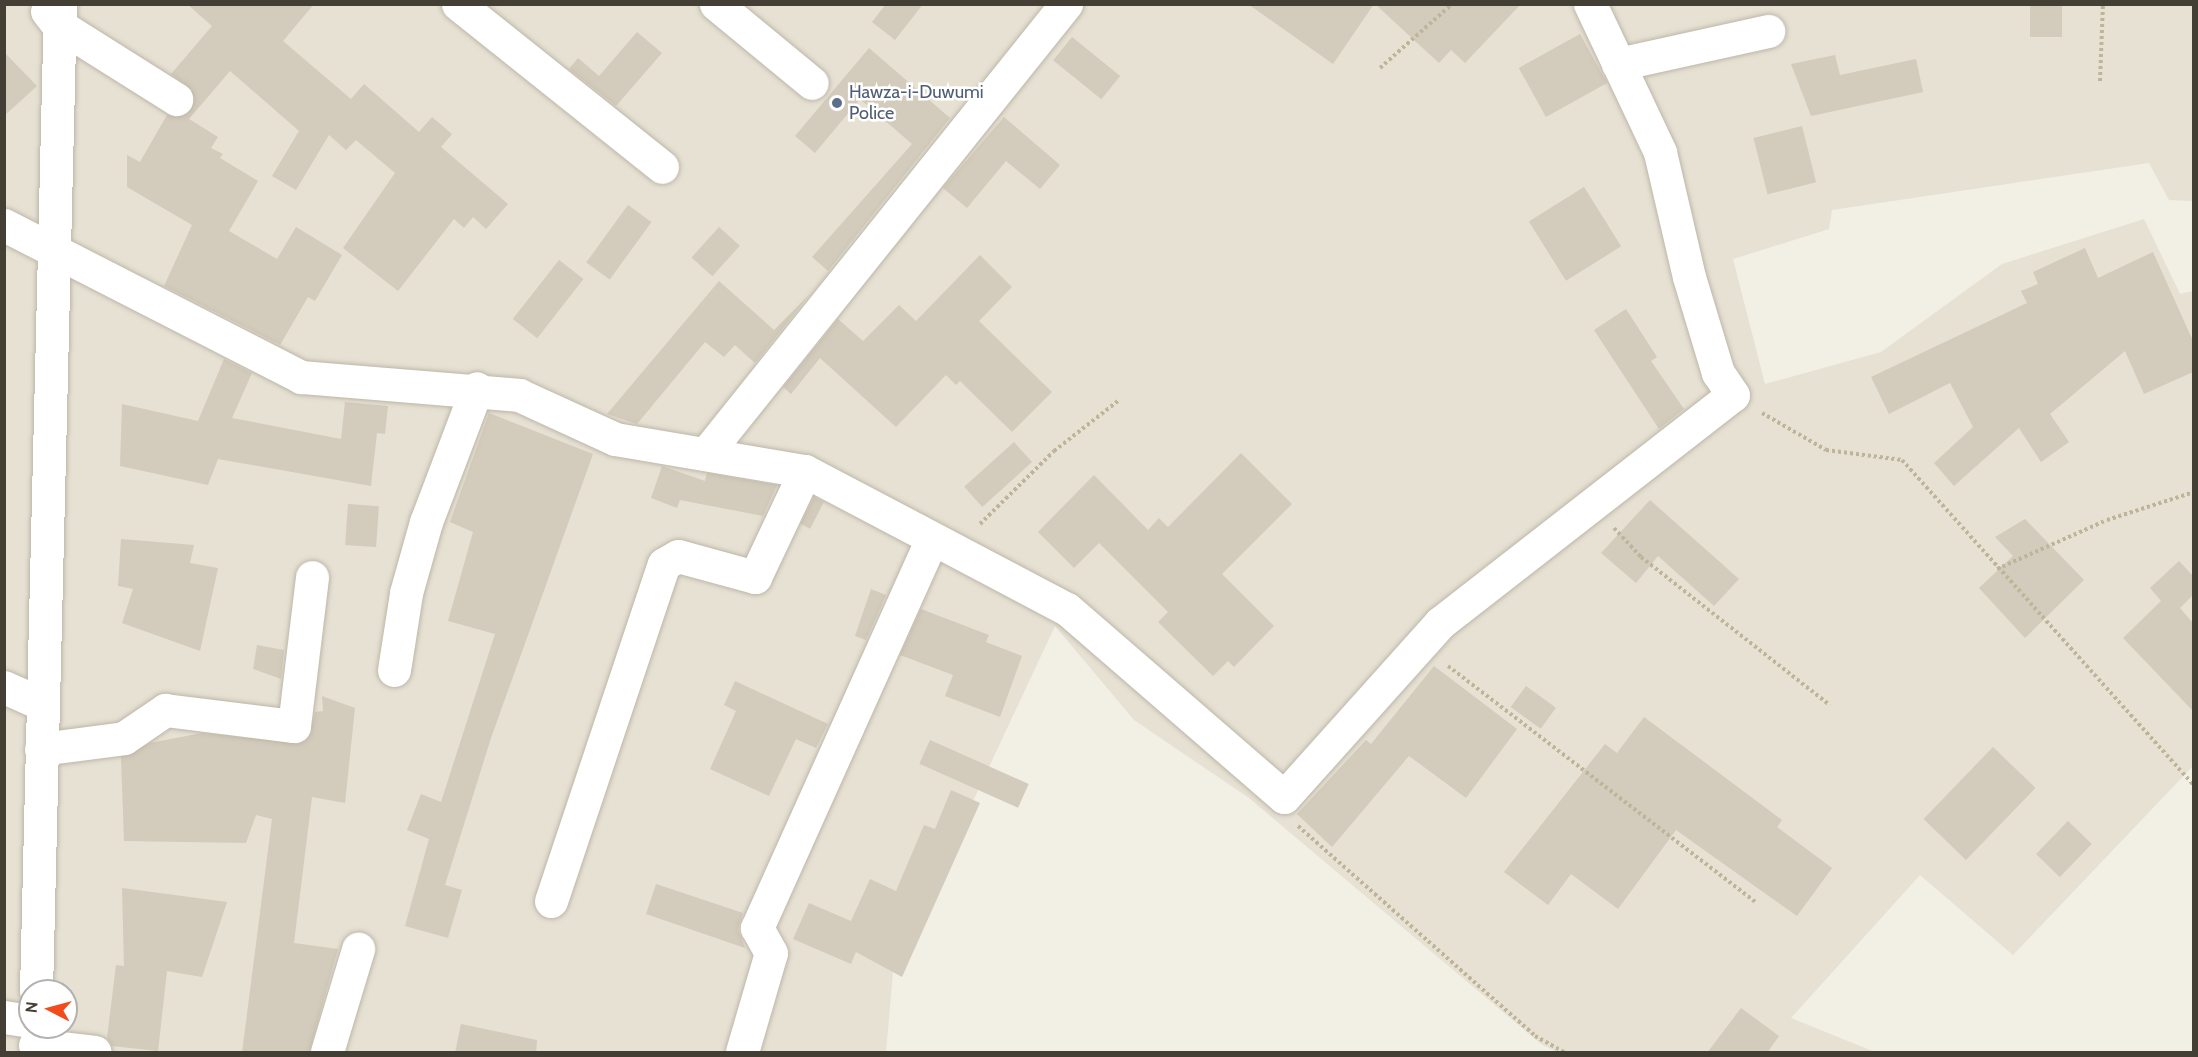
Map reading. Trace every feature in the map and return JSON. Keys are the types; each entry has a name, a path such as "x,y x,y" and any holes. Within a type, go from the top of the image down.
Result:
{"street":[{"path":"458,4 662,167"},
{"path":"716,4 812,83"},
{"path":"708,451 1066,4"},
{"path":"4,225 301,377 359,385 477,388 519,395 615,439 708,451 805,471 942,546 1067,609 1284,798 1420,644 1590,504 1733,395 1718,373 1689,277 1660,152 1590,4"},
{"path":"53,11 176,99"},
{"path":"36,979 52,250 53,11"},
{"path":"1618,64 1768,31"},
{"path":"394,670 406,593 423,532 477,388"},
{"path":"551,901 664,564 678,556 755,577 805,471"},
{"path":"742,1053 771,952 757,928 942,546"},
{"path":"41,749 124,738 165,710 294,726 312,577"},
{"path":"4,687 42,704"},
{"path":"327,1053 358,949"},
{"path":"4,1017 18,1026"},
{"path":"45,1039 95,1053"}],"path":[{"path":"1380,68 1452,4"},
{"path":"2100,81 2103,4"},
{"path":"1733,395 1826,450 1902,460 1997,569 2193,784"},
{"path":"942,546 1054,451 1118,401"},
{"path":"1997,569 2107,520 2193,492"},
{"path":"1590,504 1641,556 1830,705"},
{"path":"1420,644 1757,903"},
{"path":"1284,798 1284,813 1389,910 1535,1036 1564,1053"}],"shaded area":[{"path":"5,5 2193,5 2193,201 2169,200 2149,163 1832,210 1829,229 1733,259 1765,384 1881,352 2002,264 2144,219 2180,294 2193,291 2193,766 2013,955 1920,875 1791,1018 1875,1052 1557,1052 1541,1044 1249,798 1134,720 1055,626 893,972 886,1052 5,1052"}],"building":[{"path":"187,4 314,4 283,41 351,99 364,84 419,132 432,117 452,134 441,147 508,204 486,229 473,217 464,228 454,219 398,291 343,248 395,173 356,140 346,150 329,135 296,190 272,176 299,131 230,71 189,119 218,137 211,148 223,154 220,158 258,181 229,231 277,259 296,227 342,255 315,301 308,297 280,345 164,286 192,225 127,187 127,155 140,162 167,115 184,116 192,108 192,90 171,74 212,26"},
{"path":"886,4 923,4 895,40 872,22"},
{"path":"1248,4 1374,4 1333,64"},
{"path":"1375,4 1521,4 1465,63 1451,50 1439,63"},
{"path":"2030,4 2062,4 2062,37 2030,37"},
{"path":"637,32 662,53 616,106 569,69 578,58 599,76"},
{"path":"1580,34 1607,83 1546,117 1519,68"},
{"path":"1072,37 1120,76 1101,99 1053,60"},
{"path":"869,48 950,118 828,271 812,257 912,144 860,99 815,153 795,136"},
{"path":"4,52 37,86 4,116"},
{"path":"1835,55 1840,75 1916,59 1923,92 1811,116 1791,64"},
{"path":"1004,117 1060,165 1040,189 1006,161 967,208 943,188"},
{"path":"1802,126 1816,182 1768,194 1753,138"},
{"path":"1584,187 1621,246 1566,281 1529,221"},
{"path":"628,205 651,222 610,279 586,262"},
{"path":"719,227 740,246 712,276 692,257"},
{"path":"2085,248 2098,278 2153,252 2193,341 2193,372 2144,394 2125,351 2050,414 2069,442 2041,462 2019,428 1954,486 1934,463 1973,427 1950,383 1889,414 1871,377 2027,303 2021,291 2038,284 2033,272"},
{"path":"980,255 1012,287 979,321 1052,392 1012,432 960,381 956,385 946,375 896,427 820,358 791,394 783,387 838,319 863,341 899,305 916,321"},
{"path":"559,260 583,279 537,338 513,319"},
{"path":"719,281 774,330 810,294 755,363 735,345 724,357 705,342 637,424 607,414"},
{"path":"1626,309 1657,357 1651,361 1684,409 1659,429 1594,330"},
{"path":"224,359 252,373 232,418 341,439 345,402 388,406 385,434 377,433 371,486 218,459 208,485 120,466 122,404 198,421"},
{"path":"489,413 593,454 491,738 445,885 462,890 448,938 405,926 429,839 407,830 421,794 441,802 495,634 448,621 473,532 450,522"},
{"path":"1014,442 1032,462 982,507 964,487"},
{"path":"1241,453 1292,504 1222,574 1274,626 1234,667 1228,661 1213,676 1158,622 1168,612 1099,543 1074,568 1038,532 1094,475 1148,530 1159,518 1168,527"},
{"path":"662,466 705,481 707,473 777,485 763,516 680,500 677,508 651,498"},
{"path":"814,497 824,502 810,529 800,524"},
{"path":"1650,500 1739,579 1714,606 1658,556 1636,583 1601,553"},
{"path":"348,504 379,506 376,547 345,545"},
{"path":"2025,519 2084,580 2025,638 1979,588 2013,556 1995,537"},
{"path":"121,539 194,545 190,563 218,568 200,651 122,623 133,589 118,586"},
{"path":"2179,561 2193,576 2193,595 2180,608 2193,623 2193,711 2123,638 2161,601 2150,588"},
{"path":"871,589 886,595 866,640 855,636"},
{"path":"921,609 989,635 986,642 1022,656 1000,717 945,696 953,675 900,655"},
{"path":"257,645 284,650 281,679 253,669"},
{"path":"1434,666 1517,729 1466,798 1409,756 1332,847 1297,814 1366,740 1371,744"},
{"path":"735,681 828,724 816,748 796,739 769,796 710,769 736,711 724,705"},
{"path":"1526,686 1556,708 1541,729 1511,707"},
{"path":"322,696 355,708 345,803 312,797 294,943 338,949 309,1053 242,1053 272,819 256,815 246,843 124,841 121,757 150,743 202,733 301,743 309,737 315,712 323,711"},
{"path":"1644,717 1782,820 1777,827 1832,868 1797,916 1676,830 1618,909 1571,874 1548,905 1504,872 1605,744 1617,753"},
{"path":"930,740 1029,784 1018,808 919,764"},
{"path":"1993,747 2035,788 1966,860 1924,819"},
{"path":"951,790 980,803 902,977 856,952 851,964 793,939 809,903 851,921 870,879 896,891 924,825 935,829"},
{"path":"2068,821 2092,844 2060,877 2036,854"},
{"path":"656,884 743,913 738,929 745,948 646,914"},
{"path":"122,888 227,902 202,977 167,971 158,1051 112,1046 107,1038 116,965 124,966"},
{"path":"1741,1008 1779,1036 1767,1053 1707,1053"},
{"path":"461,1024 537,1040 536,1053 455,1053"}],"place":[{"name":"Hawza-i-Duwumi Police","path":"837,103"}]}
